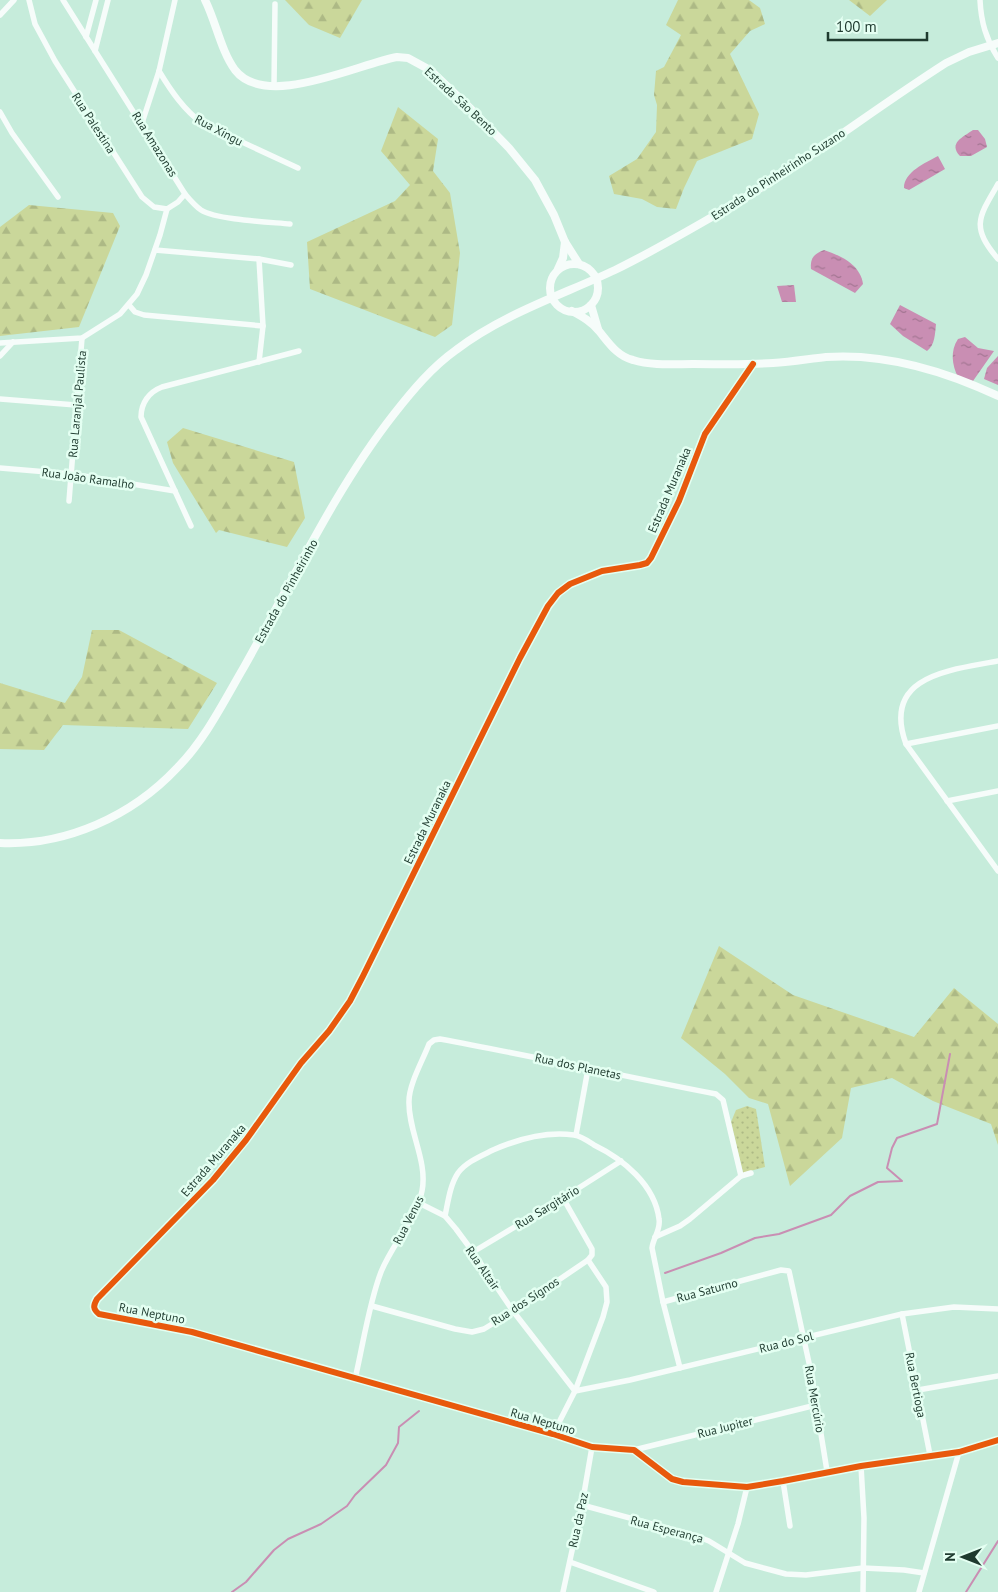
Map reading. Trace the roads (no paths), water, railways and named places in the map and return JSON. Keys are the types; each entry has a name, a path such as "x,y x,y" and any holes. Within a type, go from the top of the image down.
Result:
{"main road":[{"name":"Estrada São Bento","path":"205,0 227,57 241,78 250,83 274,86 307,82 334,77 397,57 416,61 442,81 515,155 535,180 545,197 565,242 579,264"},
{"name":"Estrada do Pinheirinho Suzano","path":"553,298 652,251 736,203 946,63 969,52 994,44"},
{"path":"565,242 563,258 551,283 553,298 564,309 587,319 608,344 627,358 641,362 678,364 753,364 825,357 880,360 952,377 998,396"},
{"path":"558,270 564,266 579,264 592,272 596,278 598,292 591,305 572,312"},
{"name":"Estrada do Pinheirinho","path":"0,843 34,842 84,830 136,803 179,767 207,730 326,520 378,435 397,410 436,366 457,349 488,328 553,298"},
{"path":"591,305 599,331"}],"street":[{"path":"0,15 14,0"},
{"name":"Rua Palestina","path":"29,0 40,35 134,186 149,203 167,209"},
{"name":"Rua Amazonas","path":"63,0 185,194 193,203 210,214 290,224"},
{"path":"86,37 96,0"},
{"path":"96,51 108,0"},
{"path":"142,123 159,71 175,0"},
{"path":"980,0 981,17 994,44 998,58"},
{"path":"274,86 275,4"},
{"name":"Rua Xingu","path":"159,71 182,106 203,124 298,168"},
{"path":"0,112 12,133 58,197"},
{"path":"998,184 986,204 980,223 980,232 983,239 998,259"},
{"path":"0,343 82,338 103,326 129,305 140,288 156,250 167,209 178,202 185,194"},
{"path":"156,250 259,259 291,265"},
{"path":"259,259 263,326 259,362"},
{"path":"129,305 135,312 144,315 263,326"},
{"name":"Rua Laranjal Paulista","path":"69,501 82,338"},
{"path":"0,356 13,342"},
{"path":"191,526 141,417 142,407 146,398 153,391 162,387 299,351"},
{"name":"Estrada Muranaka","path":"97,1299 213,1180 246,1140 301,1063 329,1031 350,1001 363,976 520,658 548,606 558,593 570,584 602,571 640,566 651,558 679,501 705,434 753,364"},
{"path":"0,399 76,405"},
{"name":"Rua João Ramalho","path":"0,468 71,474 175,491"},
{"path":"998,661 935,674 917,685 904,703 900,714 902,733 906,744 998,871"},
{"path":"906,744 998,726"},
{"path":"946,801 998,791"},
{"path":"989,859 998,857"},
{"name":"Rua dos Planetas","path":"440,1039 716,1094 722,1100 741,1176"},
{"name":"Rua Venus","path":"356,1379 372,1306 385,1264 419,1203 423,1189 409,1100 410,1091 429,1044 434,1040 440,1039"},
{"path":"419,1203 445,1216 454,1179 466,1165 491,1151 521,1139 545,1135 576,1135 588,1069"},
{"name":"Rua Saturno","path":"576,1135 621,1161 642,1180 659,1219 660,1225 652,1248 663,1302 781,1270 788,1270"},
{"name":"Rua Sargitário","path":"473,1252 621,1161"},
{"path":"655,1237 680,1226 741,1176 752,1173"},
{"path":"553,1434 575,1391 600,1326 607,1302 606,1287 588,1260 592,1255 592,1249 563,1198"},
{"name":"Rua Altair","path":"445,1216 473,1252 513,1311 575,1391"},
{"name":"Rua dos Sígnos","path":"372,1306 472,1332 484,1329 513,1311 588,1260"},
{"name":"Rua Mercúrio","path":"788,1270 791,1276 804,1338 827,1471"},
{"name":"Rua Neptuno","path":"97,1299 94,1305 95,1310 99,1314 192,1332 553,1434 592,1447 634,1450"},
{"path":"663,1302 680,1368"},
{"name":"Rua do Sol","path":"575,1391 630,1380 902,1314 954,1307 998,1309"},
{"name":"Rua Bertioga","path":"902,1314 930,1456"},
{"path":"918,1390 998,1376"},
{"name":"Rua Jupiter","path":"634,1450 816,1405"},
{"path":"634,1450 667,1475 683,1482 747,1487 783,1482 827,1471 959,1452 998,1440"},
{"name":"Rua da Paz","path":"563,1592 582,1506 592,1447"},
{"path":"919,1592 959,1452"},
{"path":"861,1466 864,1518 863,1592"},
{"path":"783,1482 790,1526"},
{"path":"716,1592 738,1524 747,1487"},
{"name":"Rua Esperança","path":"582,1506 696,1536 710,1541 745,1563 797,1575 863,1568 924,1573"},
{"path":"570,1562 654,1592"}],"water":[{"path":"973,130 978,130 985,139 987,147 971,156 960,156 956,144"},
{"path":"938,156 945,169 909,190 904,188 907,177 911,173"},
{"path":"824,250 843,258 858,271 863,284 855,293 811,269 813,257"},
{"path":"794,285 796,302 782,302 777,286"},
{"path":"900,305 936,324 933,342 927,351 903,336 890,324"},
{"path":"965,337 978,348 994,351 973,381 958,377 953,363 955,344 958,339"},
{"path":"998,356 998,385 984,379 987,368"}],"waterway":[{"path":"665,1273 721,1253 755,1238 779,1234 831,1215 850,1196 878,1182 902,1181 887,1168 892,1148 897,1138 937,1124 950,1054"},
{"path":"232,1592 246,1582 274,1550 288,1539 321,1524 347,1506 355,1495 386,1465 398,1443 399,1427 419,1411"},
{"path":"966,1592 998,1541"}]}
